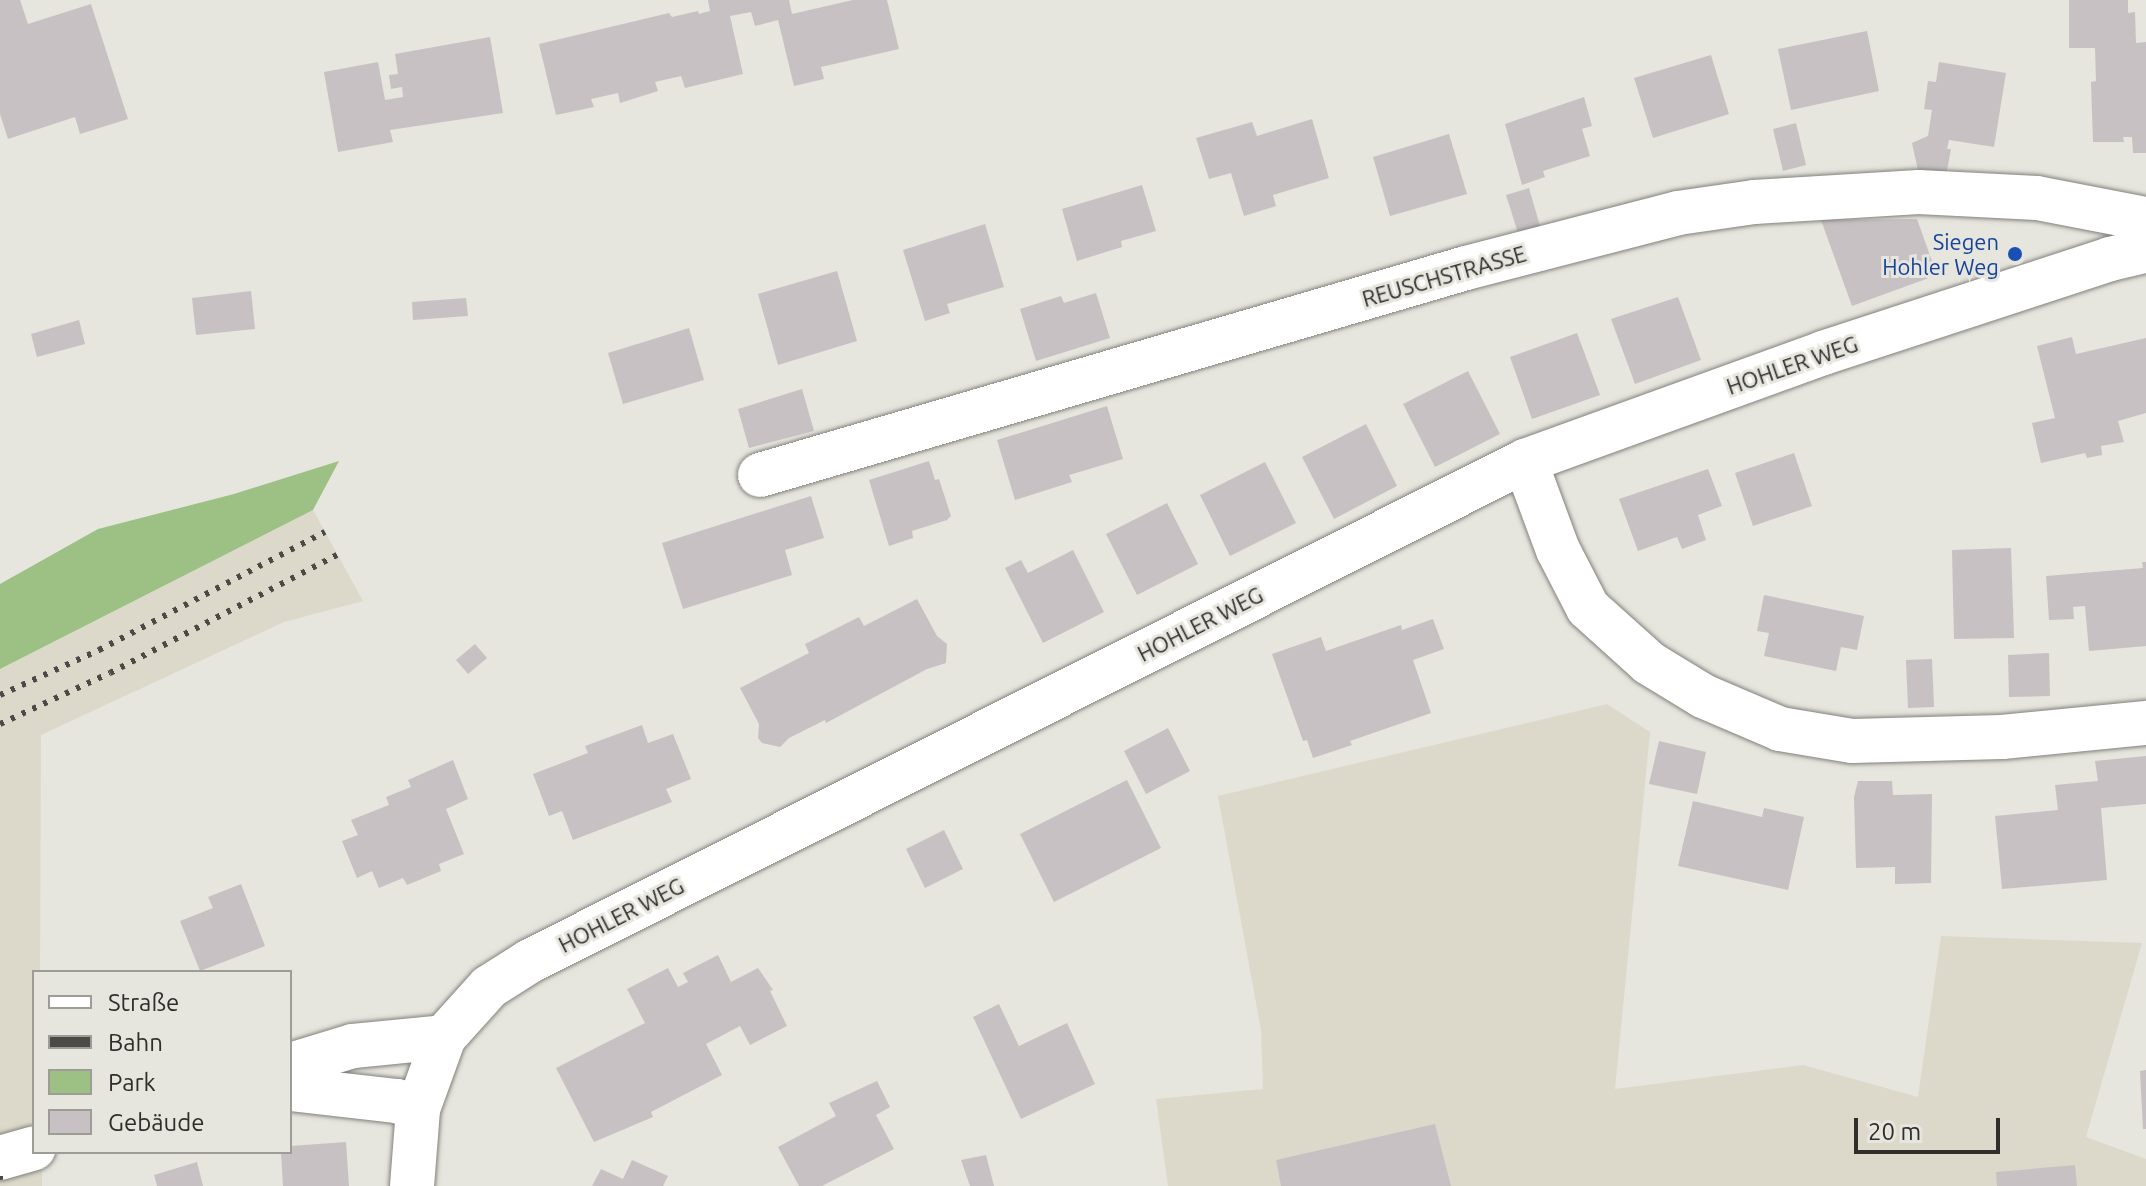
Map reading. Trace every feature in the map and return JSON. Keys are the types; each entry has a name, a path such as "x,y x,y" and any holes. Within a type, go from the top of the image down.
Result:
{"street":[{"name":"REUSCHSTRASSE","path":"760,475 1466,268 1678,213 1754,202 1919,192 2037,198 2146,219"},
{"name":"HOHLER WEG","path":"412,1186 418,1109 444,1037 489,987 530,961 1525,461 1823,353 2110,259 2146,251"},
{"path":"1525,461 1558,550 1588,608 1649,663 1703,696 1780,729 1852,741 2002,737 2146,723"},
{"path":"292,1064 353,1046 444,1037"},
{"path":"292,1089 397,1101 418,1109"},
{"path":"0,1158 32,1149"}],"shaded area":[{"path":"313,510 363,601 284,622 41,735 40,970 32,970 32,1154 42,1154 42,1186 0,1186 0,669"},
{"path":"1607,704 1650,732 1615,1089 1803,1065 1918,1097 1941,936 2142,943 2086,1137 2146,1159 2146,1186 1168,1186 1156,1099 1263,1089 1261,1030 1218,796"}],"green space":[{"path":"339,461 313,510 0,669 0,584 98,529 234,494"}],"building":[{"path":"0,0 20,0 28,24 91,4 128,119 80,134 75,117 8,139 0,114"},
{"path":"708,0 789,0 792,14 853,0 887,0 899,49 821,67 824,79 794,86 778,20 755,26 751,12 730,16 743,74 685,88 681,76 655,82 658,91 620,103 618,93 591,99 594,107 556,115 539,44 669,13 672,17 698,11 699,14 710,11"},
{"path":"2069,0 2128,0 2128,13 2135,12 2136,43 2146,42 2146,153 2133,153 2132,137 2123,137 2124,142 2093,142 2091,82 2096,81 2095,48 2069,48"},
{"path":"1867,31 1879,91 1791,110 1778,49"},
{"path":"490,37 503,113 390,130 393,142 338,152 324,72 378,62 385,100 403,97 402,87 391,89 389,75 398,74 395,54"},
{"path":"1711,55 1729,114 1653,138 1634,78"},
{"path":"1939,62 2006,73 1994,147 1949,140 1947,149 1951,149 1946,176 1919,175 1912,143 1928,136 1932,110 1924,109 1928,81 1936,82"},
{"path":"1584,97 1592,126 1582,129 1590,156 1543,171 1545,177 1522,185 1505,124"},
{"path":"1312,119 1329,178 1273,195 1276,206 1244,216 1231,173 1209,179 1196,138 1252,122 1257,136"},
{"path":"1796,123 1806,165 1783,171 1773,129"},
{"path":"1449,134 1467,194 1390,216 1373,157"},
{"path":"1142,185 1156,231 1121,241 1122,247 1077,261 1062,209"},
{"path":"1529,188 1540,226 1518,233 1506,195"},
{"path":"1917,219 1937,275 1852,306 1821,220"},
{"path":"985,224 1004,287 947,304 950,313 925,321 903,250"},
{"path":"837,271 857,341 778,365 758,294"},
{"path":"251,291 255,329 196,335 192,298"},
{"path":"1096,293 1110,338 1036,361 1020,309 1061,296 1064,303"},
{"path":"1678,297 1701,360 1635,384 1611,319"},
{"path":"466,298 468,316 413,320 412,302"},
{"path":"79,320 85,344 37,357 31,334"},
{"path":"689,328 704,380 623,404 608,353"},
{"path":"1577,333 1600,395 1532,419 1510,357"},
{"path":"2072,337 2076,354 2146,338 2146,413 2118,421 2124,442 2101,446 2102,455 2087,458 2085,453 2041,463 2032,423 2055,418 2037,346"},
{"path":"1468,371 1500,434 1435,467 1403,404"},
{"path":"802,389 814,431 749,448 738,409"},
{"path":"1107,406 1123,459 1069,475 1072,482 1015,500 997,440"},
{"path":"1366,424 1397,486 1334,519 1302,457"},
{"path":"1794,453 1812,506 1753,526 1735,473"},
{"path":"929,461 935,480 939,479 951,516 912,531 913,538 889,546 869,480"},
{"path":"1265,462 1296,523 1230,556 1200,495"},
{"path":"1708,469 1722,506 1698,515 1706,540 1682,549 1677,537 1638,551 1619,499"},
{"path":"811,496 824,538 785,550 792,575 683,609 662,543"},
{"path":"1167,503 1198,564 1137,595 1106,534"},
{"path":"2011,548 2014,638 1954,639 1952,550"},
{"path":"1073,550 1104,612 1043,643 1005,568 1021,560 1028,573"},
{"path":"2142,562 2146,562 2146,646 2089,651 2085,606 2073,607 2074,619 2049,620 2046,576 2143,568"},
{"path":"1764,595 1864,616 1857,650 1841,647 1836,671 1764,656 1769,633 1757,631"},
{"path":"917,599 937,636 947,644 946,663 927,669 826,723 825,720 789,738 780,747 762,743 758,738 759,724 740,688 809,653 805,644 859,617 864,626"},
{"path":"1433,619 1444,649 1413,660 1431,713 1350,741 1352,745 1313,758 1307,740 1303,741 1272,654 1321,637 1326,651 1401,625 1402,630"},
{"path":"475,644 487,658 468,674 456,660"},
{"path":"2049,653 2050,696 2009,697 2008,655"},
{"path":"1932,659 1934,707 1908,708 1906,660"},
{"path":"642,725 648,743 673,734 691,779 666,789 672,802 573,840 562,811 549,816 533,774 588,753 585,746"},
{"path":"1168,728 1190,771 1146,794 1124,751"},
{"path":"1659,741 1706,752 1697,794 1649,784"},
{"path":"2146,756 2146,804 2101,808 2107,880 2002,889 1995,816 2058,810 2055,785 2098,781 2095,761"},
{"path":"453,760 468,799 446,809 464,854 439,864 441,871 407,885 403,878 379,888 372,871 357,878 342,841 358,835 351,820 389,805 386,797 411,787 408,780"},
{"path":"1127,780 1161,848 1054,902 1020,834"},
{"path":"1858,781 1892,781 1893,795 1932,794 1931,883 1895,884 1895,867 1856,868 1854,797"},
{"path":"1693,801 1762,817 1764,808 1804,817 1788,890 1678,866"},
{"path":"944,830 963,869 925,888 906,849"},
{"path":"241,884 265,946 200,970 180,921 213,908 208,897"},
{"path":"718,955 731,982 758,968 773,990 770,991 787,1026 750,1045 740,1026 706,1044 722,1075 651,1112 653,1117 594,1142 556,1068 645,1023 627,989 668,968 678,987 688,982 683,973"},
{"path":"999,1004 1019,1046 1067,1023 1095,1084 1021,1119 973,1017"},
{"path":"2146,1070 2146,1129 2143,1129 2140,1071"},
{"path":"877,1081 890,1107 876,1115 894,1149 822,1186 799,1186 778,1147 836,1116 829,1103"},
{"path":"1435,1124 1451,1186 1281,1186 1276,1160"},
{"path":"346,1142 349,1186 283,1186 281,1154 292,1154 292,1146"},
{"path":"986,1155 994,1186 970,1186 961,1160"},
{"path":"632,1160 668,1176 663,1186 592,1186 601,1169 623,1179"},
{"path":"197,1162 203,1186 157,1186 154,1175"},
{"path":"2075,1165 2077,1186 1997,1186 1996,1172"}],"railway":[{"path":"0,695 99,650 325,532"},
{"path":"0,724 110,673 337,555"},
{"path":"0,1176 1,1186"}],"place":[{"name":"Siegen Hohler Weg","path":"2015,254"}]}
